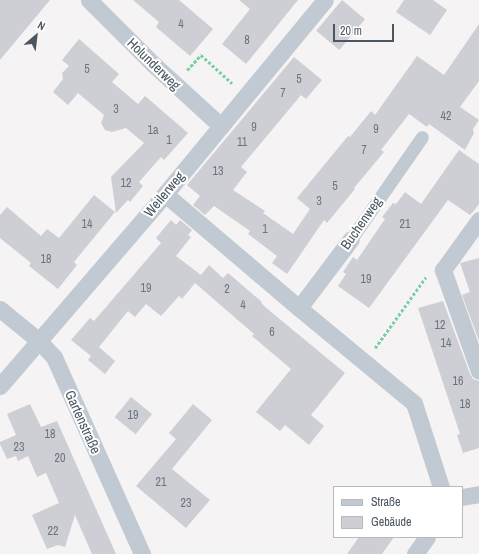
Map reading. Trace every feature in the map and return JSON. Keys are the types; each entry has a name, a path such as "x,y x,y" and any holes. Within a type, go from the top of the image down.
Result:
{"street":[{"name":"Holunderweg","path":"89,0 175,84 221,126"},
{"name":"Weilerweg","path":"0,386 165,194 324,0"},
{"name":"Buchenweg","path":"299,308 350,239 422,136"},
{"path":"165,194 414,403 441,486"},
{"path":"479,220 443,270 479,371"},
{"name":"Gartenstraße","path":"0,309 38,340 54,357 142,554"},
{"path":"463,497 479,494"},
{"path":"415,554 426,538"}],"path":[{"path":"175,84 201,55 246,96"},
{"path":"365,362 428,275"}],"building":[{"path":"0,0 50,0 0,60"},
{"path":"133,0 179,0 213,29 190,56 156,27 159,22"},
{"path":"239,0 298,0 246,64 222,44 250,9"},
{"path":"342,0 365,19 339,50 316,31"},
{"path":"404,0 433,0 447,10 430,35 396,12"},
{"path":"479,24 479,81 460,107 479,120 473,129 474,133 465,150 429,124 427,127 409,114 381,150 384,152 354,188 355,189 327,223 324,220 287,274 272,263 277,256 248,234 250,231 214,206 205,215 193,205 200,196 187,185 294,57 322,80 306,99 301,95 241,167 247,172 233,190 265,211 263,213 293,234 310,209 297,198 348,136 350,137 371,111 375,115 417,56 444,75"},
{"path":"79,39 119,74 112,82 138,104 145,96 188,133 164,160 161,157 139,182 143,186 130,202 128,200 116,213 111,177 144,143 126,128 112,132 105,130 101,123 104,115 78,93 68,105 53,92 63,79 62,73 69,66 62,60"},
{"path":"459,150 479,164 479,204 473,212 470,215 448,200 369,308 338,286 346,274 343,272 353,257 357,260 385,219 382,217 393,203 396,204 405,192 421,204"},
{"path":"94,195 115,212 74,262 77,265 58,289 29,266 31,263 0,238 0,215 7,207 41,236 47,229 59,238"},
{"path":"171,220 176,225 180,220 192,230 188,235 191,237 176,256 201,275 209,265 223,278 228,273 262,302 261,303 270,311 345,373 311,415 324,426 309,445 285,425 280,431 256,412 291,369 252,336 254,334 195,283 182,299 179,296 161,316 146,304 135,317 128,311 99,347 115,361 105,374 88,360 91,356 71,340 90,318 94,321 161,243 156,238"},
{"path":"479,258 479,341 462,295 470,292 460,263"},
{"path":"443,301 470,374 473,379 479,381 479,448 463,453 457,435 460,434 418,308"},
{"path":"131,397 152,414 136,434 115,417"},
{"path":"30,404 41,427 57,421 116,554 92,554 75,515 65,547 58,545 47,549 32,515 59,503 46,473 37,477 28,456 18,461 16,456 7,459 0,444 0,442 16,435 7,414"},
{"path":"193,404 212,420 172,469 210,500 186,528 136,486 176,439 169,433"},
{"path":"358,538 393,538 382,554 347,554"}]}
